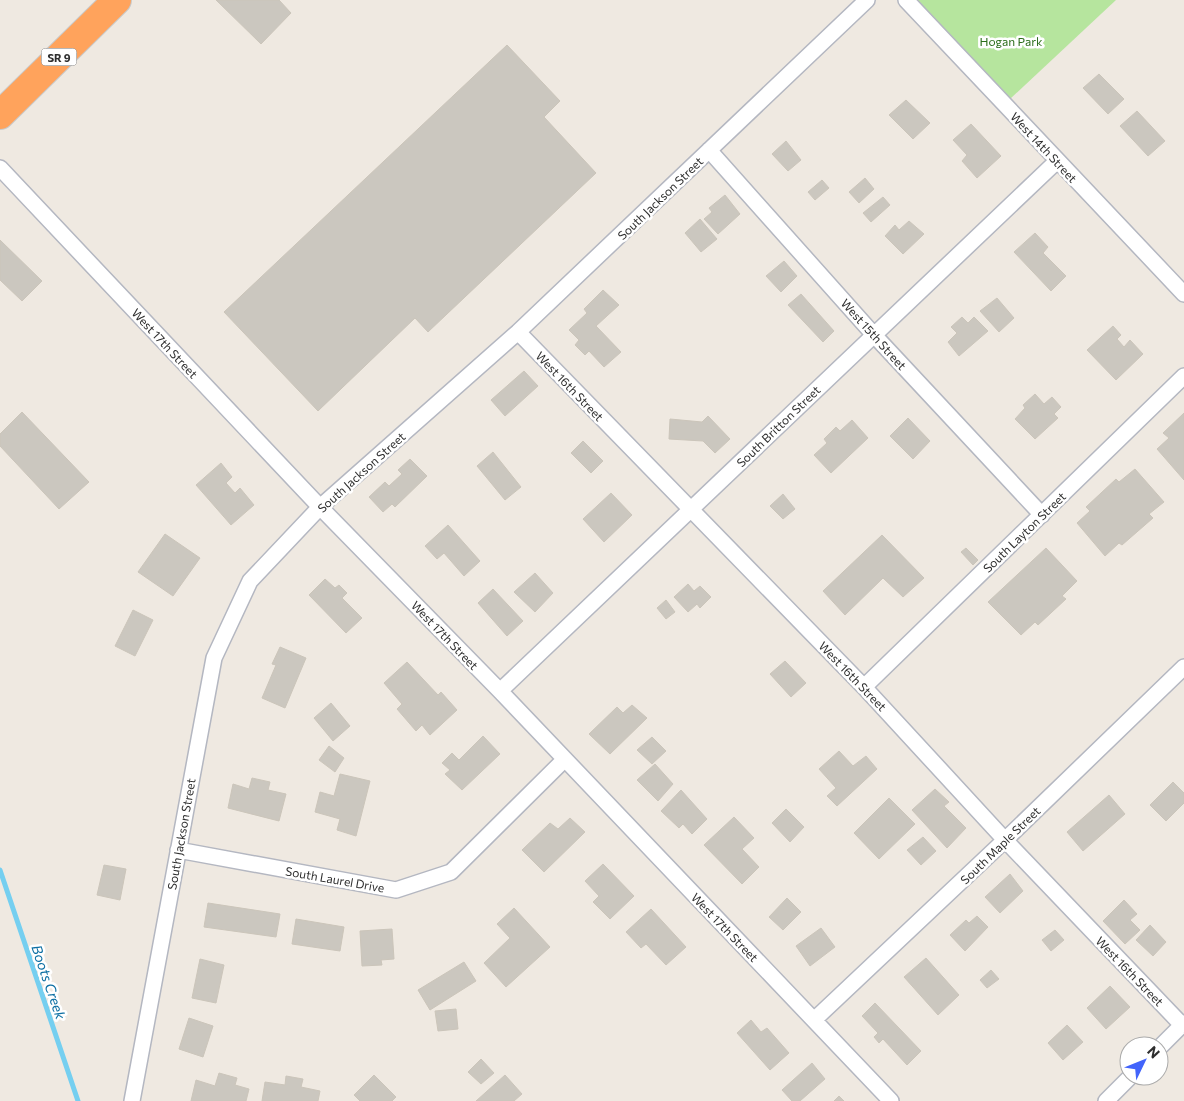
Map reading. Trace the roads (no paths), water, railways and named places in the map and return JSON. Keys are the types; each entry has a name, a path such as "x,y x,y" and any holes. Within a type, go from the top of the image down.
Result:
{"highway":[{"name":"SR 9","path":"0,115 117,0"}],"street":[{"name":"South Jackson Street","path":"132,1101 214,658 250,581 320,507 518,332 867,0"},
{"name":"West 14th Street","path":"906,0 1184,294"},
{"name":"West 15th Street","path":"710,150 874,335 1042,515"},
{"name":"South Britton Street","path":"500,691 1057,161"},
{"name":"West 17th Street","path":"0,168 320,507 500,691 891,1101"},
{"name":"West 16th Street","path":"518,332 864,687 1005,840 1183,1024"},
{"name":"South Layton Street","path":"864,687 1184,376"},
{"name":"South Maple Street","path":"814,1020 1005,840 1184,667"},
{"name":"South Laurel Drive","path":"178,850 396,890 451,872 565,759"},
{"path":"1169,1038 1183,1024"},
{"path":"1106,1101 1121,1086"}],"waterway":[{"name":"Boots Creek","path":"0,870 78,1101"}],"park label":[{"name":"Hogan Park","path":"1011,41"}]}
